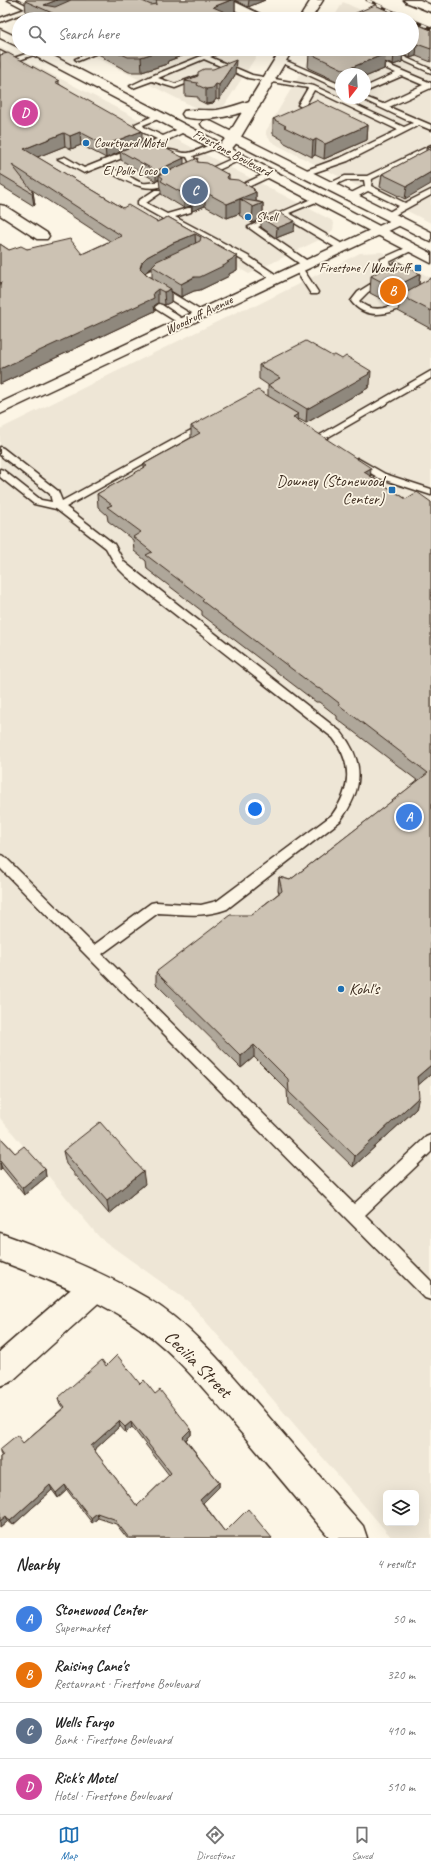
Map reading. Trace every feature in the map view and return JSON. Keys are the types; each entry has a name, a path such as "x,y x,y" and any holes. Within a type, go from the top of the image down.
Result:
{"main road":[{"path":"222,0 247,12"},
{"path":"310,12 317,0"},
{"path":"410,0 431,9"},
{"path":"0,20 12,26"},
{"path":"0,33 12,39"},
{"name":"Firestone Boulevard","path":"46,56 318,198 431,259"},
{"path":"72,56 92,66"},
{"path":"220,147 234,137 283,56"},
{"path":"119,79 147,93"},
{"path":"189,114 215,115 233,112 254,104"},
{"name":"Firestone Boulevard","path":"175,107 352,196 431,238"},
{"path":"0,209 42,236"},
{"name":"Woodruff Avenue","path":"0,409 377,231 393,218"},
{"name":"Cecilia Street","path":"0,1247 46,1264 95,1287 137,1309 172,1335 203,1364 351,1538"},
{"path":"0,1371 95,1287"}],"lane":[{"path":"11,0 30,9"},
{"path":"22,12 55,0"},
{"path":"0,20 12,16"},
{"path":"0,53 14,60"},
{"path":"0,65 22,56"},
{"path":"78,59 85,56"},
{"path":"362,56 430,85"},
{"path":"397,56 431,71"},
{"path":"133,86 204,57 250,77 312,88 404,130"},
{"path":"280,60 335,85"},
{"path":"151,78 175,86 211,73 225,66"},
{"path":"371,87 402,73"},
{"path":"383,107 430,85"},
{"path":"312,88 302,105 324,115"},
{"path":"371,102 431,128"},
{"path":"160,115 139,124 141,128 163,139"},
{"path":"307,173 325,165 345,159 377,140 404,130 418,122"},
{"path":"62,159 84,171 186,129"},
{"path":"164,152 189,155 220,147"},
{"path":"330,185 345,178 368,178 431,147"},
{"path":"116,172 140,186 154,186 192,170 195,166 189,155"},
{"path":"202,174 241,158"},
{"path":"232,191 272,174"},
{"path":"368,178 368,188"},
{"path":"352,196 368,188"},
{"path":"368,188 406,206"},
{"path":"158,192 141,203 166,217 175,219 245,258 276,278"},
{"path":"393,218 406,206 431,192"},
{"path":"422,197 431,202"},
{"path":"314,292 302,266 252,227 318,198"},
{"path":"166,217 188,210"},
{"path":"283,213 341,247"},
{"path":"411,249 384,261 390,270 389,276 383,282 358,295 355,301 360,308 372,312 387,312 431,286"},
{"path":"176,261 148,275 146,281 200,314"},
{"path":"159,307 183,322"},
{"path":"320,438 431,374"},
{"path":"59,507 212,421"},
{"path":"0,450 54,493 59,507"},
{"path":"351,458 382,476 431,492"},
{"path":"0,472 38,502 59,507 110,546 120,564 130,573 337,736 346,748 352,767 352,792 347,804 336,818 222,905 201,910 156,908 93,953"},
{"path":"0,860 431,1292"},
{"path":"354,1215 431,1142"}],"shaded area":[{"path":"343,2 365,12 337,12"},
{"path":"431,42 431,223 279,146 271,141 266,135 266,131 311,56 419,56 419,46"},
{"path":"0,47 12,53 12,56 17,56 331,220 334,223 333,230 325,237 249,274 163,225 154,229 0,145"},
{"path":"92,56 256,56 224,106 219,108 196,108"},
{"path":"382,252 431,278 431,1538 392,1538 189,1302 100,1238 0,1118 0,429 243,309 255,306 360,253"}],"building":[{"path":"57,0 44,5 55,7 71,0 140,0 151,5 157,4 156,0 231,0 213,7 225,12 50,12 25,1"},
{"path":"375,5 390,12 358,12"},
{"path":"419,25 431,30 431,49 419,45"},
{"path":"8,53 59,81 55,82 142,131 105,145 80,132 70,136 64,133 24,149 123,208 128,205 157,222 168,217 237,256 225,265 200,277 194,277 181,284 152,266 157,261 200,241 201,237 195,234 173,243 147,257 142,262 140,268 147,275 171,289 164,292 158,289 153,293 154,298 0,369 0,244 9,250 21,246 27,249 70,239 82,254 122,236 12,165 33,192 32,193 0,174 0,55"},
{"path":"126,56 144,56 141,57"},
{"path":"315,56 380,56 350,68 341,68"},
{"path":"236,60 219,85 216,84 213,88 206,89 197,85 198,83 185,81 198,76 198,72 204,69 213,69"},
{"path":"316,100 368,125 325,144 316,139 313,141 284,127 286,126 273,119"},
{"path":"150,140 184,158 156,171 120,151"},
{"path":"431,146 431,172 407,186 382,174 429,149 426,148"},
{"path":"198,158 197,162 207,163 229,175 227,177 228,179 238,180 254,189 253,190 256,192 227,204 205,192 192,197 191,193 184,194 161,181 163,178 159,175"},
{"path":"240,199 263,203 253,207"},
{"path":"276,211 295,221 277,228 261,218"},
{"path":"397,261 420,274 393,288 371,276"},
{"path":"431,278 431,311 400,295"},
{"path":"306,341 332,356 335,355 342,359 346,356 371,371 368,373 369,374 307,409 268,385 280,378 259,365"},
{"path":"258,390 298,414 293,417 371,468 364,472 406,499 417,492 431,502 431,1065 417,1077 419,1097 355,1156 289,1092 288,1079 254,1045 241,1056 156,972 230,915 251,915 282,891 279,877 290,880 428,773 339,705 339,703 321,689 317,688 202,601 204,599 146,555 152,552 133,537 141,532 107,507 112,505 97,494 147,466 144,464 200,433 191,426"},
{"path":"100,1122 143,1171 107,1201 63,1151"},
{"path":"0,1137 15,1153 24,1146 45,1169 22,1188 0,1161"},
{"path":"117,1355 140,1384 144,1380 155,1394 160,1390 191,1429 183,1437 219,1482 200,1500 225,1532 248,1509 272,1538 129,1538 114,1519 97,1513 91,1518 65,1485 56,1493 50,1485 10,1521 6,1516 0,1521 0,1457 3,1455 0,1449 17,1435 23,1443 65,1407 58,1398 102,1360 106,1366","holes":["119,1421 125,1427 131,1422 171,1473 137,1506 91,1446"]}],"railway":[{"path":"367,0 394,12"},
{"path":"419,23 431,28"}],"place":[{"name":"Rick's Motel","path":"25,113"},
{"name":"Courtyard Motel","path":"86,143"},
{"name":"El Pollo Loco","path":"165,171"},
{"name":"Wells Fargo","path":"195,191"},
{"name":"Shell","path":"248,217"},
{"name":"Firestone / Woodruff","path":"418,268"},
{"name":"Raising Cane's","path":"393,291"},
{"name":"Downey (Stonewood Center)","path":"392,490"},
{"name":"Stonewood Center","path":"409,817"},
{"name":"Kohl's","path":"341,989"}]}
